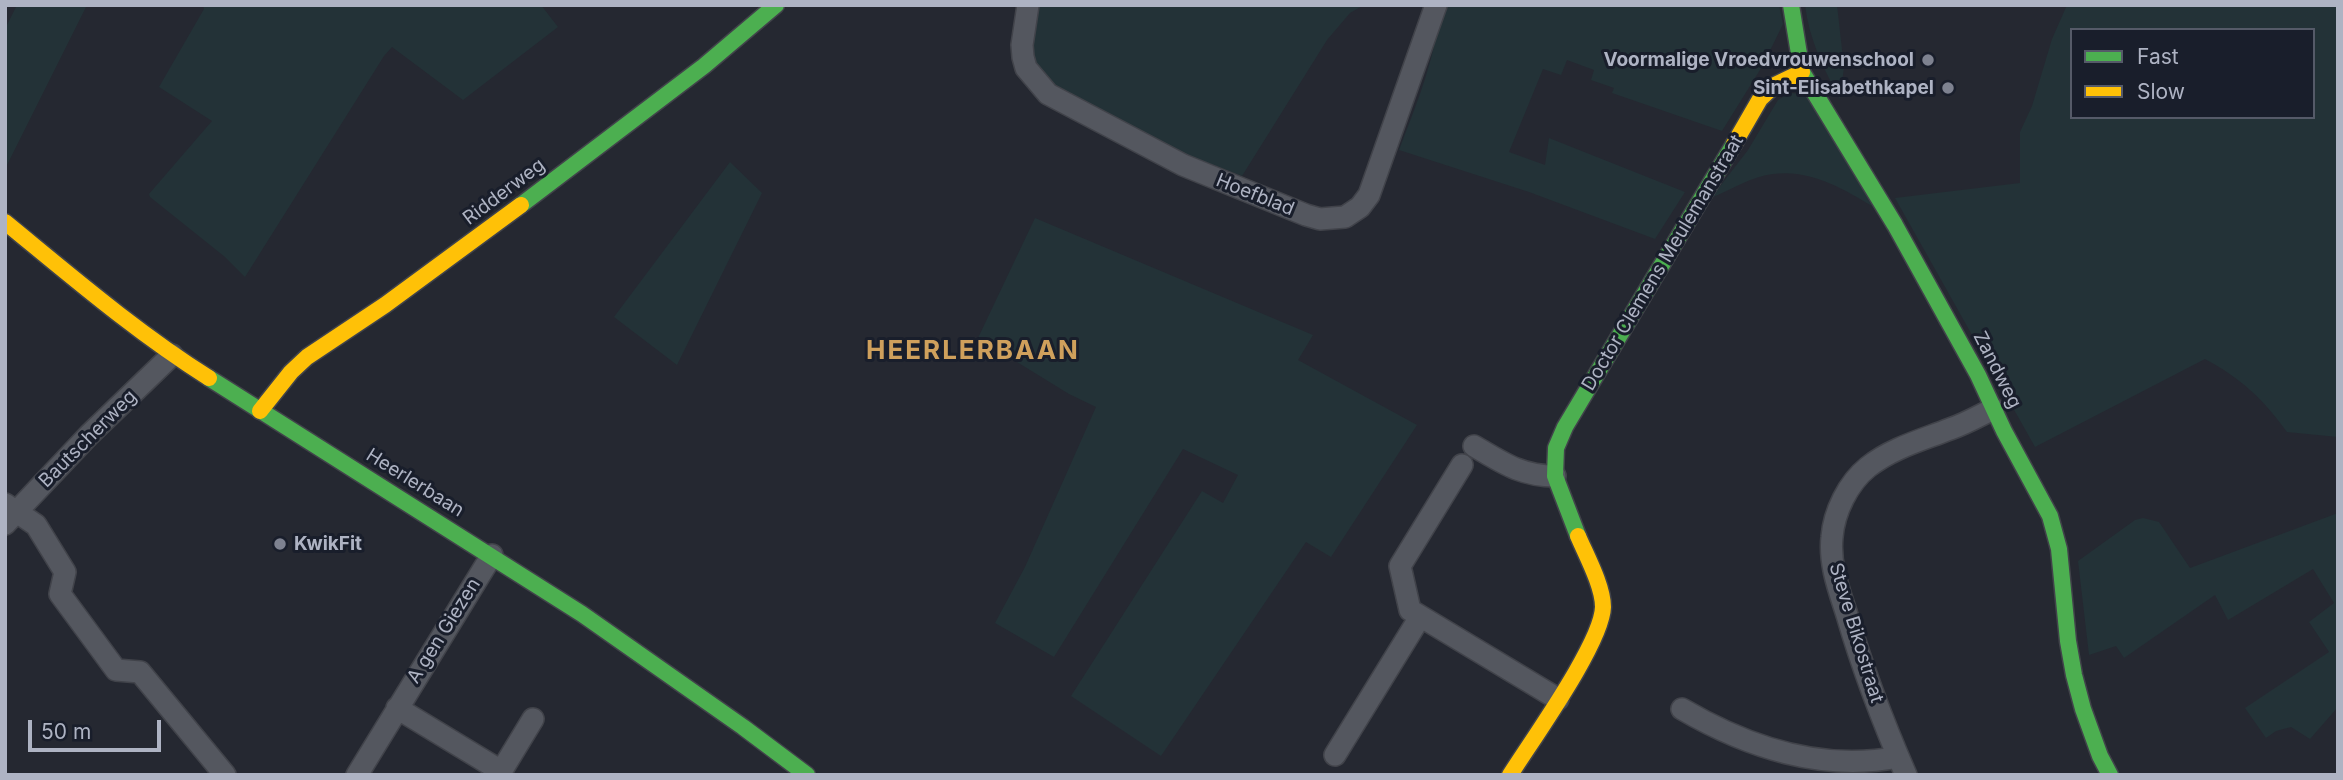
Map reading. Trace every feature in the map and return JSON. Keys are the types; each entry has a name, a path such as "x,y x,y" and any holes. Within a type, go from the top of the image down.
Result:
{"street":[{"name":"Ridderweg","path":"260,411 291,372 307,357 385,305 497,224 704,66 776,5"},
{"name":"Hoefblad","path":"1028,5 1022,37 1023,57 1026,68 1048,94 1183,165 1262,199 1320,219 1345,217 1360,207 1369,195 1436,5"},
{"name":"Zandweg","path":"1791,5 1802,72 1901,237 1978,374 2055,531 2061,560 2068,641 2074,675 2083,709 2110,775"},
{"name":"Doctor Clemens Meulemanstraat","path":"1510,775 1592,644 1603,607 1599,588 1555,476 1556,448 1760,99 1775,85 1802,72"},
{"name":"Heerlerbaan","path":"5,222 172,355 492,555 613,635 807,775"},
{"name":"Bautscherweg","path":"9,513 172,355"},
{"name":"Steve Bikostraat","path":"1902,766 1863,669 1836,577 1832,536 1836,517 1856,480 1878,459 1993,409"},
{"path":"1555,476 1534,476 1468,456 1400,566 1410,610 1558,699"},
{"path":"9,513 36,525 65,572 60,594 116,670 140,672 225,775"},
{"name":"A gen Giezen","path":"357,775 492,555"},
{"path":"1335,755 1420,617"},
{"path":"397,708 500,773 533,719"},
{"path":"1682,709 1731,734 1777,751 1838,763 1902,766"}],"shaded area":[{"path":"17,5 87,5 5,169 5,29"},
{"path":"203,5 541,5 558,27 463,100 392,47 245,277 149,194 212,121 159,87 204,9"},
{"path":"1036,5 1364,5 1350,13 1327,40 1242,176 1145,139 1046,82 1030,51"},
{"path":"1440,5 1779,5 1783,24 1763,65 1722,131 1612,93 1614,88 1591,80 1594,70 1567,60 1561,75 1543,69 1509,152 1545,165 1549,138 1685,192 1655,239 1529,192 1399,150 1430,60"},
{"path":"1805,5 1837,5 1844,67 1840,99 1818,54"},
{"path":"2067,5 2338,5 2338,437 2287,432 2251,391 2205,359 2035,447 1895,198 2020,183 2020,132 2032,106 2052,39"},
{"path":"1790,93 1810,95 1872,206 1825,181 1787,173 1758,177 1711,198 1748,150 1778,100"},
{"path":"730,162 762,193 677,365 614,317"},
{"path":"1035,218 1313,335 1298,360 1417,425 1331,557 1306,542 1161,756 1071,696 1202,491 1223,503 1238,475 1183,449 1054,657 995,623 1025,567 1096,407 1069,394 978,338"},
{"path":"2338,513 2338,707 2310,739 2291,727 2276,731 2266,738 2245,708 2329,652 2309,622 2334,603 2313,569 2228,620 2215,595 2124,658 2116,646 2089,655 2078,561 2135,520 2143,518 2159,522 2190,568"}],"traffic: fast":[{"path":"521,205 704,66 776,5"},
{"path":"1791,5 1802,72 1895,225 1978,375 2004,431 2050,516 2059,549 2074,675 2083,709 2110,775"},
{"path":"1578,536 1555,476 1556,448 1565,427 1734,144"},
{"path":"209,378 582,614 807,775"}],"traffic: slow":[{"path":"1734,144 1760,99 1775,85 1802,72"},
{"path":"260,411 291,372 307,357 385,305 521,205"},
{"path":"5,222 130,323 209,378"},
{"path":"1510,775 1579,667 1600,623 1603,607 1600,590 1578,536"}],"place":[{"name":"Voormalige Vroedvrouwenschool","path":"1928,60"},
{"name":"Sint-Elisabethkapel","path":"1948,88"},
{"name":"KwikFit","path":"280,544"}],"district":[{"name":"HEERLERBAAN","path":"973,351"}]}
